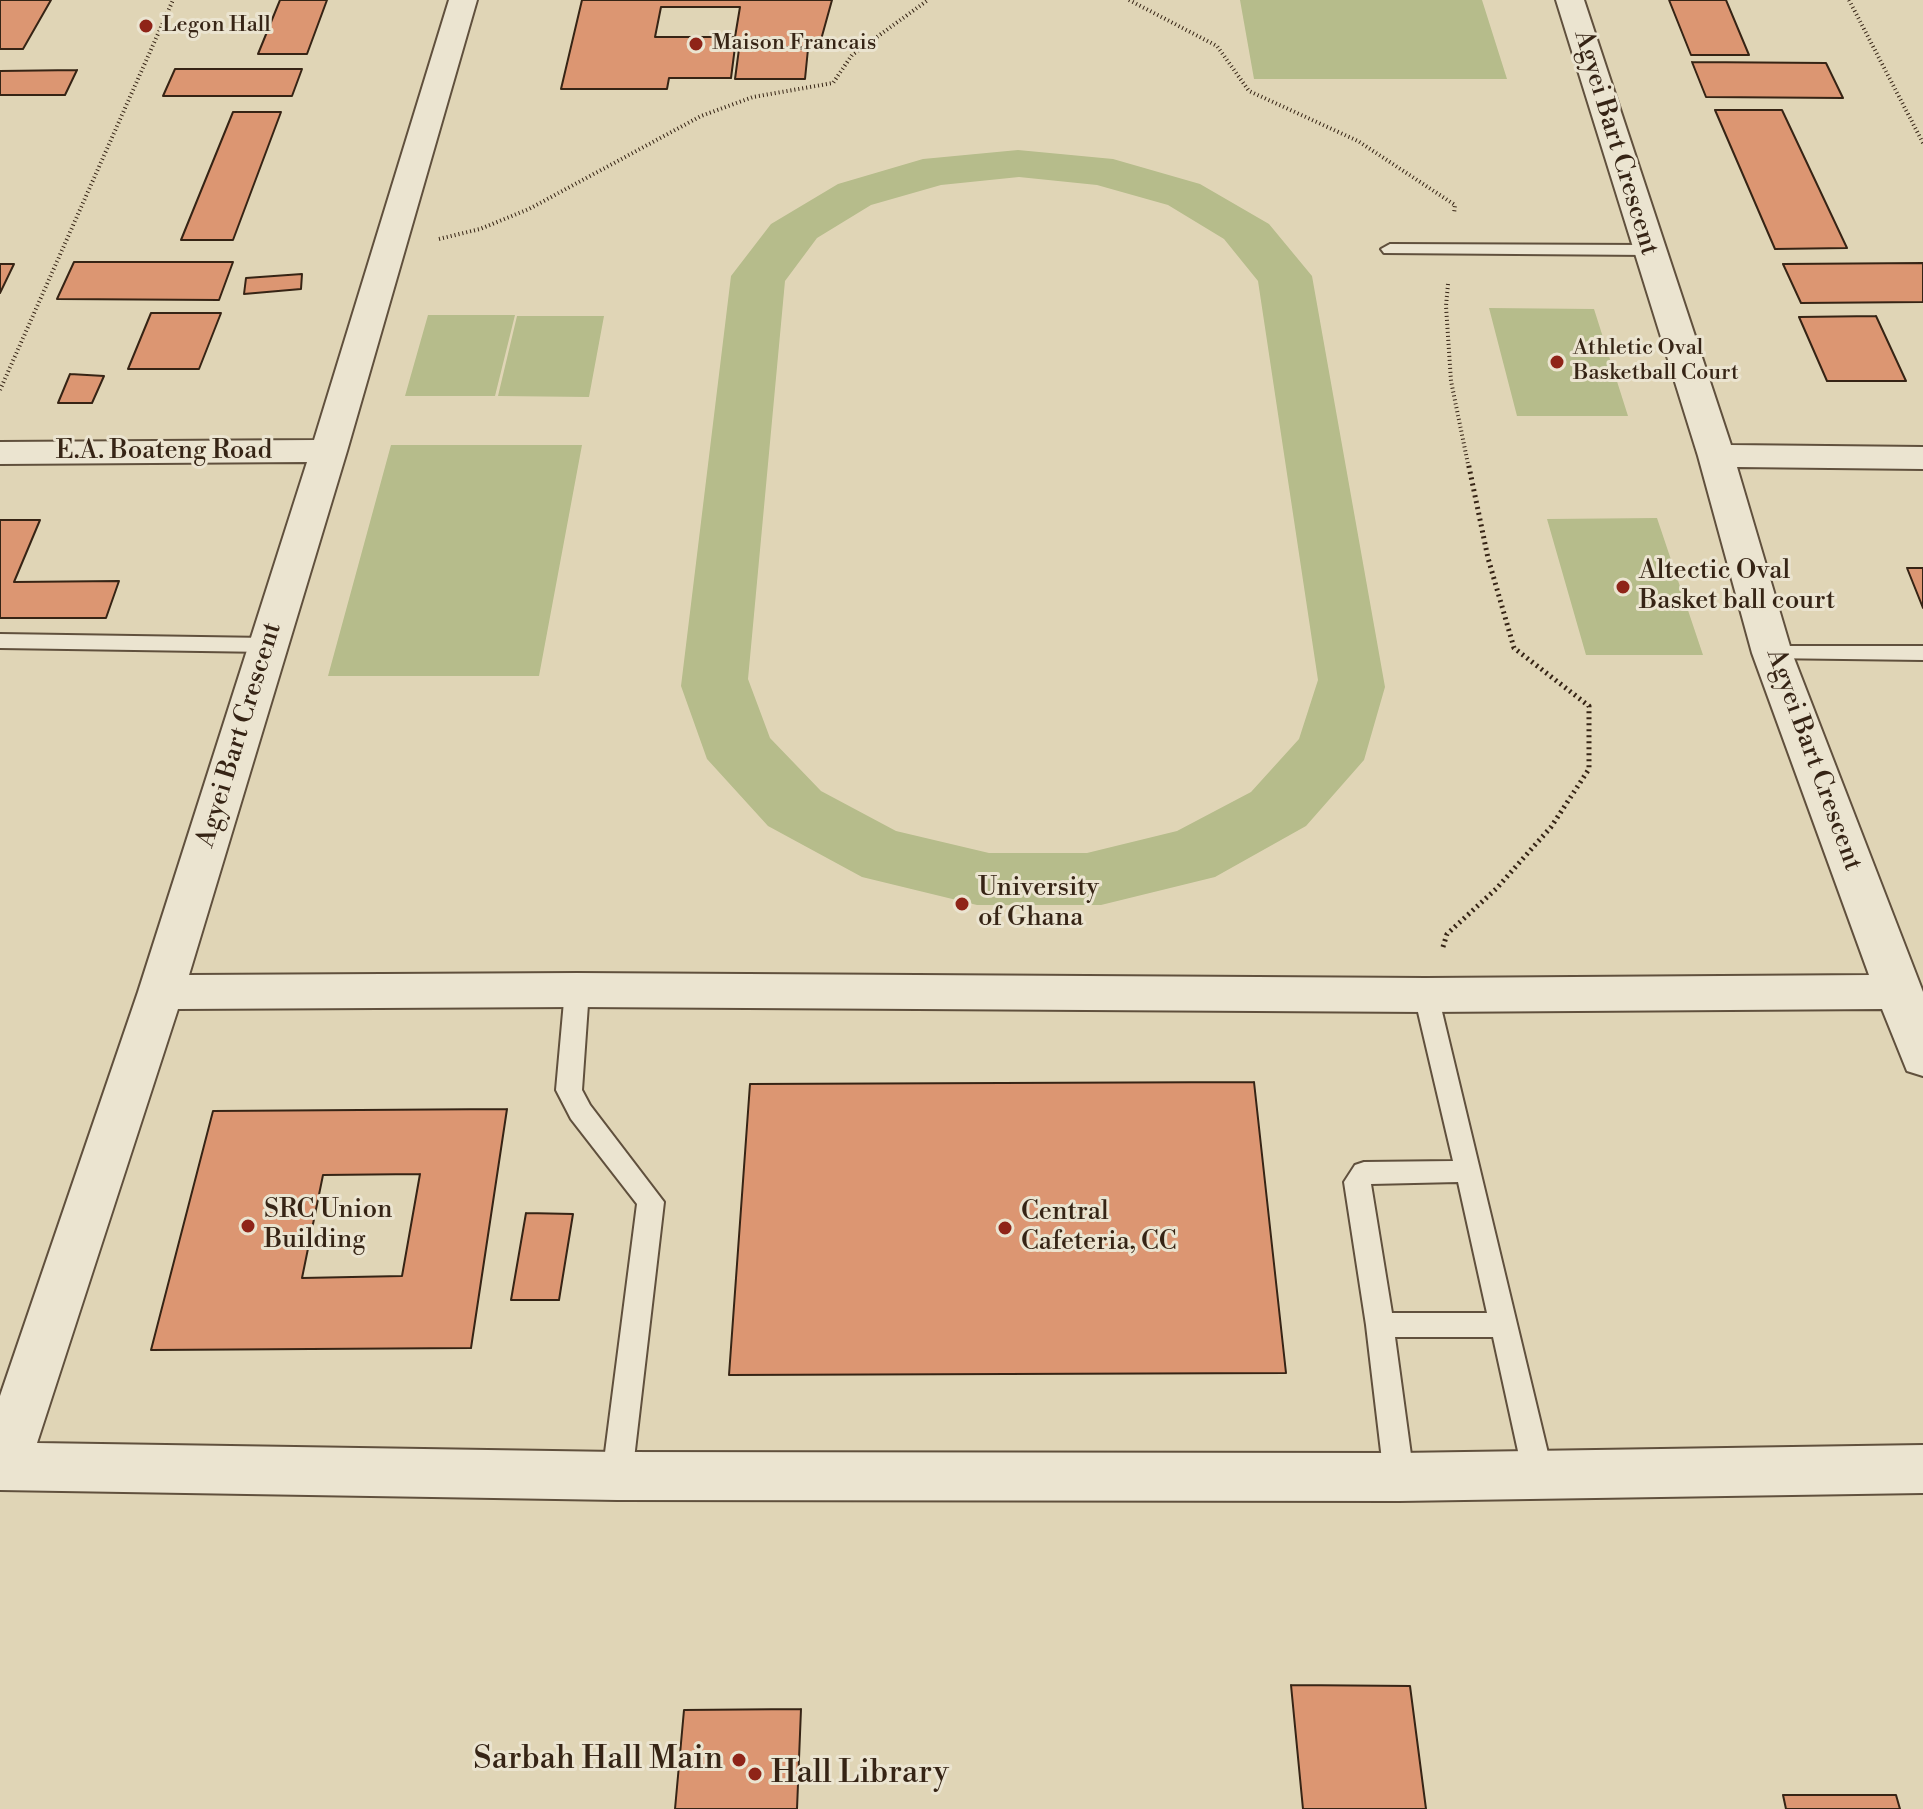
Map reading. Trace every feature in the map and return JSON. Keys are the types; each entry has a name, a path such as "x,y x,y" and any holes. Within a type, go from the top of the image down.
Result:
{"street":[{"name":"Agyei Bart Crescent","path":"2,1466 161,992 329,451 463,0"},
{"name":"Agyei Bart Crescent","path":"1570,0 1716,456 1772,653 1923,1058"},
{"name":"E.A. Boateng Road","path":"0,453 329,451"},
{"path":"1716,456 1923,458"},
{"path":"161,992 577,990 1426,995 1900,992"},
{"path":"2,1466 617,1476 1399,1477 1923,1469"}],"lane":[{"path":"1390,249 1648,250"},
{"path":"0,641 268,645"},
{"path":"1772,653 1923,653"},
{"path":"577,990 569,1090 580,1112 651,1202 617,1476"},
{"path":"1426,995 1538,1474"},
{"path":"1399,1477 1380,1325 1357,1182 1364,1173 1469,1171"},
{"path":"1380,1325 1502,1325"}],"path":[{"path":"0,390 173,0"},
{"path":"388,251 480,229 529,209 701,116 753,97 833,83 852,55 928,0"},
{"path":"1129,0 1217,46 1249,91 1358,141 1455,205 1446,306 1451,381 1488,558 1514,648 1589,706 1589,769 1551,827 1496,889 1447,934 1426,995"},
{"path":"1849,0 1923,143"}],"green space":[{"path":"1240,0 1482,0 1507,79 1254,79"},
{"path":"1018,150 1113,159 1200,184 1269,224 1312,276 1385,687 1364,760 1306,826 1215,877 1101,905 977,905 862,877 768,826 707,759 681,686 731,276 771,224 838,184 923,159","holes":["1019,177 1097,185 1168,205 1224,239 1258,281 1318,680 1299,739 1251,792 1177,831 1087,853 989,853 896,831 821,791 770,738 748,679 785,281 817,238 871,205 941,185"]},
{"name":"Athletic Oval Basketball Court","path":"1489,308 1594,309 1628,416 1517,416"},
{"path":"428,315 515,315 495,396 405,396"},
{"path":"517,316 604,316 589,397 498,396"},
{"path":"391,445 582,445 539,676 328,676"},
{"name":"Altectic Oval Basket ball court","path":"1657,518 1703,655 1586,655 1547,519"}],"building":[{"path":"0,0 51,0 23,49 0,49"},
{"path":"280,0 327,0 307,54 258,54"},
{"name":"Maison Francais","path":"582,0 832,0 819,47 735,47 731,78 669,78 667,89 561,89","holes":["661,7 740,7 735,37 655,37"]},
{"path":"1669,0 1726,0 1749,55 1691,55"},
{"path":"739,49 808,49 805,79 735,79"},
{"path":"1692,62 1826,63 1843,98 1706,97"},
{"path":"175,69 302,69 292,96 163,96"},
{"path":"77,70 65,95 0,95 0,71"},
{"path":"1715,110 1782,110 1847,248 1775,249"},
{"path":"233,112 281,112 233,240 181,240"},
{"path":"74,262 233,262 219,300 57,299"},
{"path":"1923,263 1923,302 1801,303 1783,264"},
{"path":"0,264 14,264 0,293"},
{"path":"302,274 301,289 244,294 246,278"},
{"path":"151,313 221,313 199,369 128,369"},
{"path":"1876,316 1906,381 1827,381 1799,317"},
{"path":"70,374 104,376 92,403 58,403"},
{"path":"0,520 40,520 14,582 119,581 106,618 0,618"},
{"path":"1907,568 1923,568 1923,608"},
{"name":"Central Cafeteria, CC","path":"1254,1082 1286,1373 729,1375 750,1084"},
{"name":"SRC Union Building","path":"507,1109 471,1348 151,1350 213,1111","holes":["420,1174 402,1276 302,1278 323,1175"]},
{"path":"526,1213 573,1214 559,1300 511,1300"},
{"path":"1291,1685 1410,1686 1426,1809 1303,1809"},
{"name":"Sarbah Hall Main","path":"801,1709 797,1809 675,1809 684,1710"},
{"path":"1783,1795 1896,1795 1900,1809 1786,1809"}],"place":[{"name":"Legon Hall","path":"146,26"},
{"name":"Maison Francais","path":"696,44"},
{"name":"Athletic Oval Basketball Court","path":"1557,362"},
{"name":"Altectic Oval Basket ball court","path":"1623,587"},
{"name":"University of Ghana","path":"962,904"},
{"name":"SRC Union Building","path":"248,1226"},
{"name":"Central Cafeteria, CC","path":"1005,1228"},
{"name":"Sarbah Hall Main","path":"739,1760"},
{"name":"Hall Library","path":"755,1774"}]}
